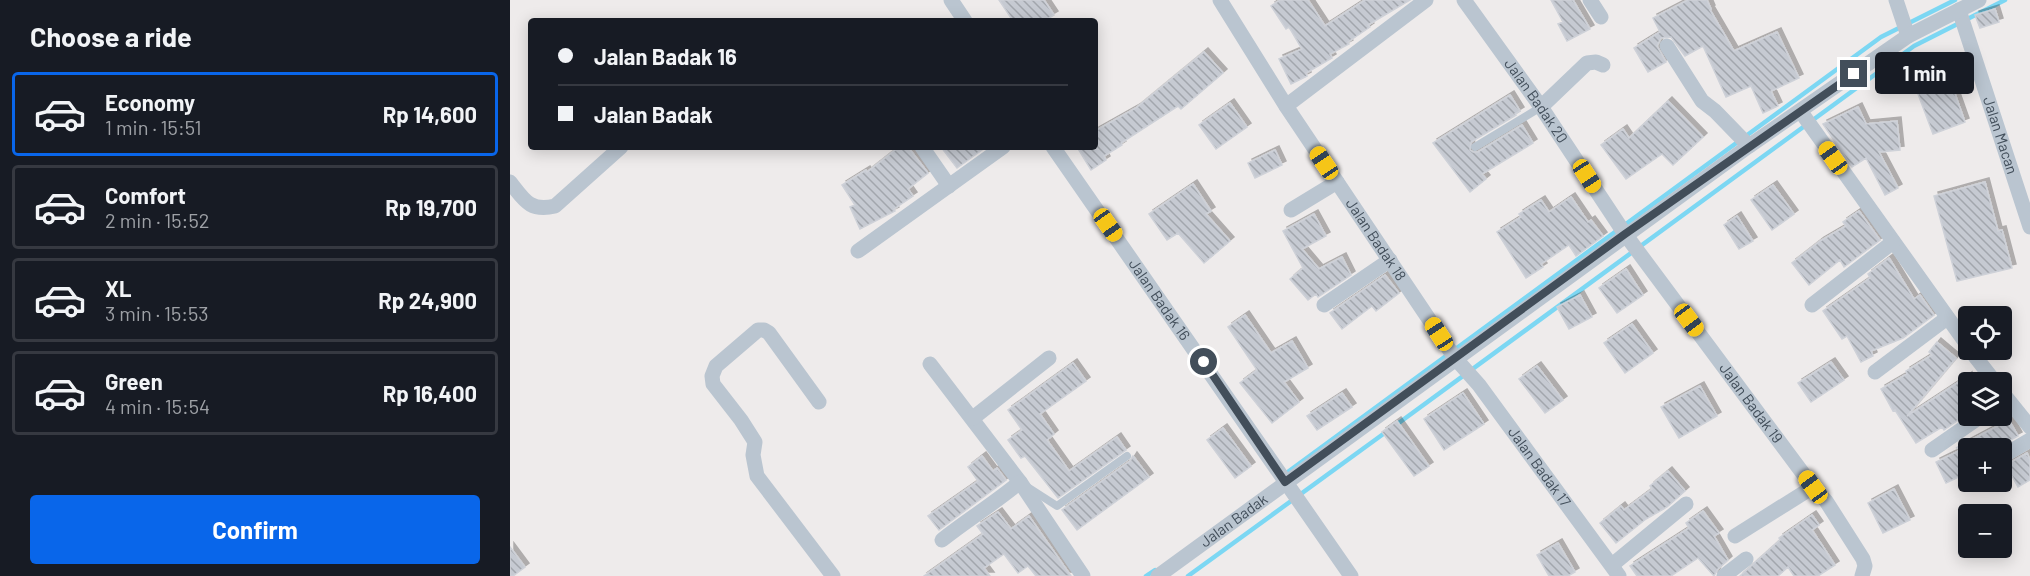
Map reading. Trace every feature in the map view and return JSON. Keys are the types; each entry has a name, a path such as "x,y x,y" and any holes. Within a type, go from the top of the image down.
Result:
{"street":[{"path":"951,0 963,18"},
{"name":"Jalan Badak 18","path":"1220,0 1286,106 1455,358"},
{"path":"1286,106 1426,0"},
{"name":"Jalan Badak 20","path":"1464,0 1541,107 1625,234"},
{"path":"1590,0 1601,17"},
{"path":"1896,0 1908,36"},
{"name":"Jalan Badak","path":"1158,576 1749,146 1908,36 1978,0"},
{"name":"Jalan Macan","path":"1959,10 2030,228"},
{"path":"1667,46 1702,100 1749,146"},
{"path":"1541,107 1587,63 1603,64"},
{"path":"1801,112 1958,333"},
{"path":"510,182 528,204 542,209 555,206 618,150"},
{"path":"924,150 949,186"},
{"path":"858,251 999,150"},
{"name":"Jalan Badak 16","path":"1055,150 1351,576"},
{"path":"1291,210 1337,182"},
{"name":"Jalan Badak 19","path":"1625,234 1813,487 1826,501 1863,559 1865,566 1862,576"},
{"path":"1812,305 1893,242"},
{"path":"1324,305 1390,260"},
{"path":"1875,372 1947,318"},
{"path":"819,402 769,333 764,330 758,330 716,366 712,376 713,384 741,420 754,442 753,455 757,476 832,576"},
{"path":"973,418 1049,358"},
{"name":"Jalan Badak 17","path":"1455,358 1479,385 1616,570"},
{"path":"1978,360 1987,372"},
{"path":"930,363 1020,483 1083,576"},
{"path":"2012,407 2030,427"},
{"path":"1932,450 1967,426"},
{"path":"2012,451 2030,440"},
{"path":"942,540 1020,483"},
{"path":"1736,536 1813,487"},
{"path":"1616,570 1686,504"},
{"path":"1724,576 1746,559"}],"lane":[{"path":"1475,147 1541,107"},
{"path":"1020,483 1057,506 1127,456"}],"building":[{"path":"999,0 1044,0 1054,15 1049,18 1011,18"},
{"path":"1280,0 1308,0 1325,26 1365,0 1410,0 1368,25 1370,27 1348,42 1349,44 1330,54 1332,58 1306,73 1307,76 1291,84 1279,59 1302,49 1289,27 1286,29 1271,6"},
{"path":"1551,0 1573,0 1590,29 1567,41 1558,24 1563,22"},
{"path":"1688,0 1707,0 1710,10 1734,51 1777,32 1799,78 1771,91 1778,106 1763,113 1751,86 1726,97 1703,46 1685,56 1671,37 1661,38 1657,46 1666,62 1648,72 1634,48 1660,32 1653,18"},
{"path":"1995,9 1999,22 1980,28 1975,15"},
{"path":"1204,52 1223,73 1181,109 1178,106 1121,143 1122,145 1104,156 1106,160 1091,170 1079,150 1098,150 1098,129 1136,108"},
{"path":"1948,74 1965,122 1933,134 1915,86"},
{"path":"1510,95 1520,111 1471,142 1470,150 1478,152 1522,125 1533,143 1482,174 1486,179 1470,192 1433,143"},
{"path":"1668,101 1703,137 1673,165 1662,154 1626,179 1601,145 1623,129 1629,138"},
{"path":"1230,103 1247,127 1216,149 1199,125"},
{"path":"1858,107 1866,124 1897,121 1900,150 1879,152 1898,188 1885,195 1866,158 1852,167 1823,124"},
{"path":"895,150 910,150 928,173 908,189 913,196 894,209 895,211 860,229 850,207 855,205 842,185 866,170 867,172"},
{"path":"943,150 982,150 957,168"},
{"path":"1275,150 1282,165 1255,178 1248,163"},
{"path":"1985,182 1998,231 2002,230 2012,268 1957,281 1934,196"},
{"path":"1193,184 1211,211 1206,214 1230,241 1204,263 1178,233 1167,240 1149,214"},
{"path":"1773,185 1794,214 1772,230 1751,200"},
{"path":"1571,197 1588,222 1591,220 1603,236 1576,256 1569,245 1541,264 1543,267 1526,278 1497,232 1521,217 1519,214 1541,200 1549,212"},
{"path":"1859,211 1880,240 1844,267 1840,260 1809,285 1792,263 1820,241 1846,226 1843,222"},
{"path":"1314,214 1326,236 1302,249 1319,269 1342,257 1351,275 1318,297 1316,294 1308,300 1290,279 1303,268 1283,231"},
{"path":"1737,216 1753,241 1739,249 1724,225"},
{"path":"1889,258 1914,299 1920,295 1934,315 1903,338 1871,351 1873,356 1861,362 1847,336 1842,339 1823,311 1870,278 1868,274"},
{"path":"1626,269 1643,295 1617,313 1599,288"},
{"path":"1385,275 1399,293 1376,311 1372,306 1342,329 1330,313"},
{"path":"1580,295 1592,317 1569,329 1557,307"},
{"path":"1245,315 1271,353 1292,341 1308,368 1284,382 1299,402 1272,423 1240,383 1257,370 1228,327"},
{"path":"1632,324 1653,353 1625,373 1604,343"},
{"path":"1937,342 1956,358 1907,416 1958,383 1958,420 1944,430 1942,427 1916,443 1895,410 1893,411 1881,389 1907,374 1906,371 1932,355 1929,352"},
{"path":"1831,362 1844,380 1811,402 1798,383"},
{"path":"1073,363 1086,381 1040,414 1054,434 1047,440 1069,471 1117,437 1126,450 1058,498 1025,456 1021,458 1008,440 1022,430 1008,410"},
{"path":"1537,366 1563,400 1545,413 1519,379"},
{"path":"1700,386 1717,416 1679,438 1661,407"},
{"path":"1342,393 1352,407 1317,430 1307,416"},
{"path":"1463,393 1484,424 1444,450 1424,419"},
{"path":"1397,421 1429,466 1414,476 1382,432"},
{"path":"2012,425 2018,436 2012,439 1975,438 1998,426"},
{"path":"1223,428 1251,466 1235,478 1207,440"},
{"path":"1958,451 1958,477 1946,483 1936,462"},
{"path":"2027,453 2030,460 2030,480 2018,487 2012,476 2012,462"},
{"path":"982,456 993,471 997,468 1006,480 939,530 928,516 978,481 968,467"},
{"path":"1133,456 1149,477 1077,530 1062,510 1130,461"},
{"path":"1668,471 1685,491 1667,507 1646,519 1616,543 1600,523 1621,506 1624,510 1652,489 1650,486"},
{"path":"1894,489 1910,520 1883,533 1868,503"},
{"path":"1703,511 1719,533 1714,536 1728,560 1714,576 1698,558 1671,576 1637,576 1630,566 1689,528 1686,523"},
{"path":"998,512 1011,529 1029,516 1071,576 1036,576 1028,566 1018,573 1004,554 984,568 990,576 924,576 983,534 977,526"},
{"path":"1812,515 1819,525 1812,530 1835,565 1818,576 1794,576 1788,567 1778,576 1740,576 1780,540 1779,538"},
{"path":"1558,543 1575,572 1568,576 1549,576 1537,555"},
{"path":"510,547 525,567 513,576 510,576"}],"waterway":[{"path":"1285,474 1881,37 1955,0"},
{"path":"1396,425 1914,46 2005,0"},
{"path":"1188,576 1386,432"},
{"path":"1146,576 1155,570"}],"route":[{"path":"1204,362 1285,482 1625,234 1854,74"}]}
